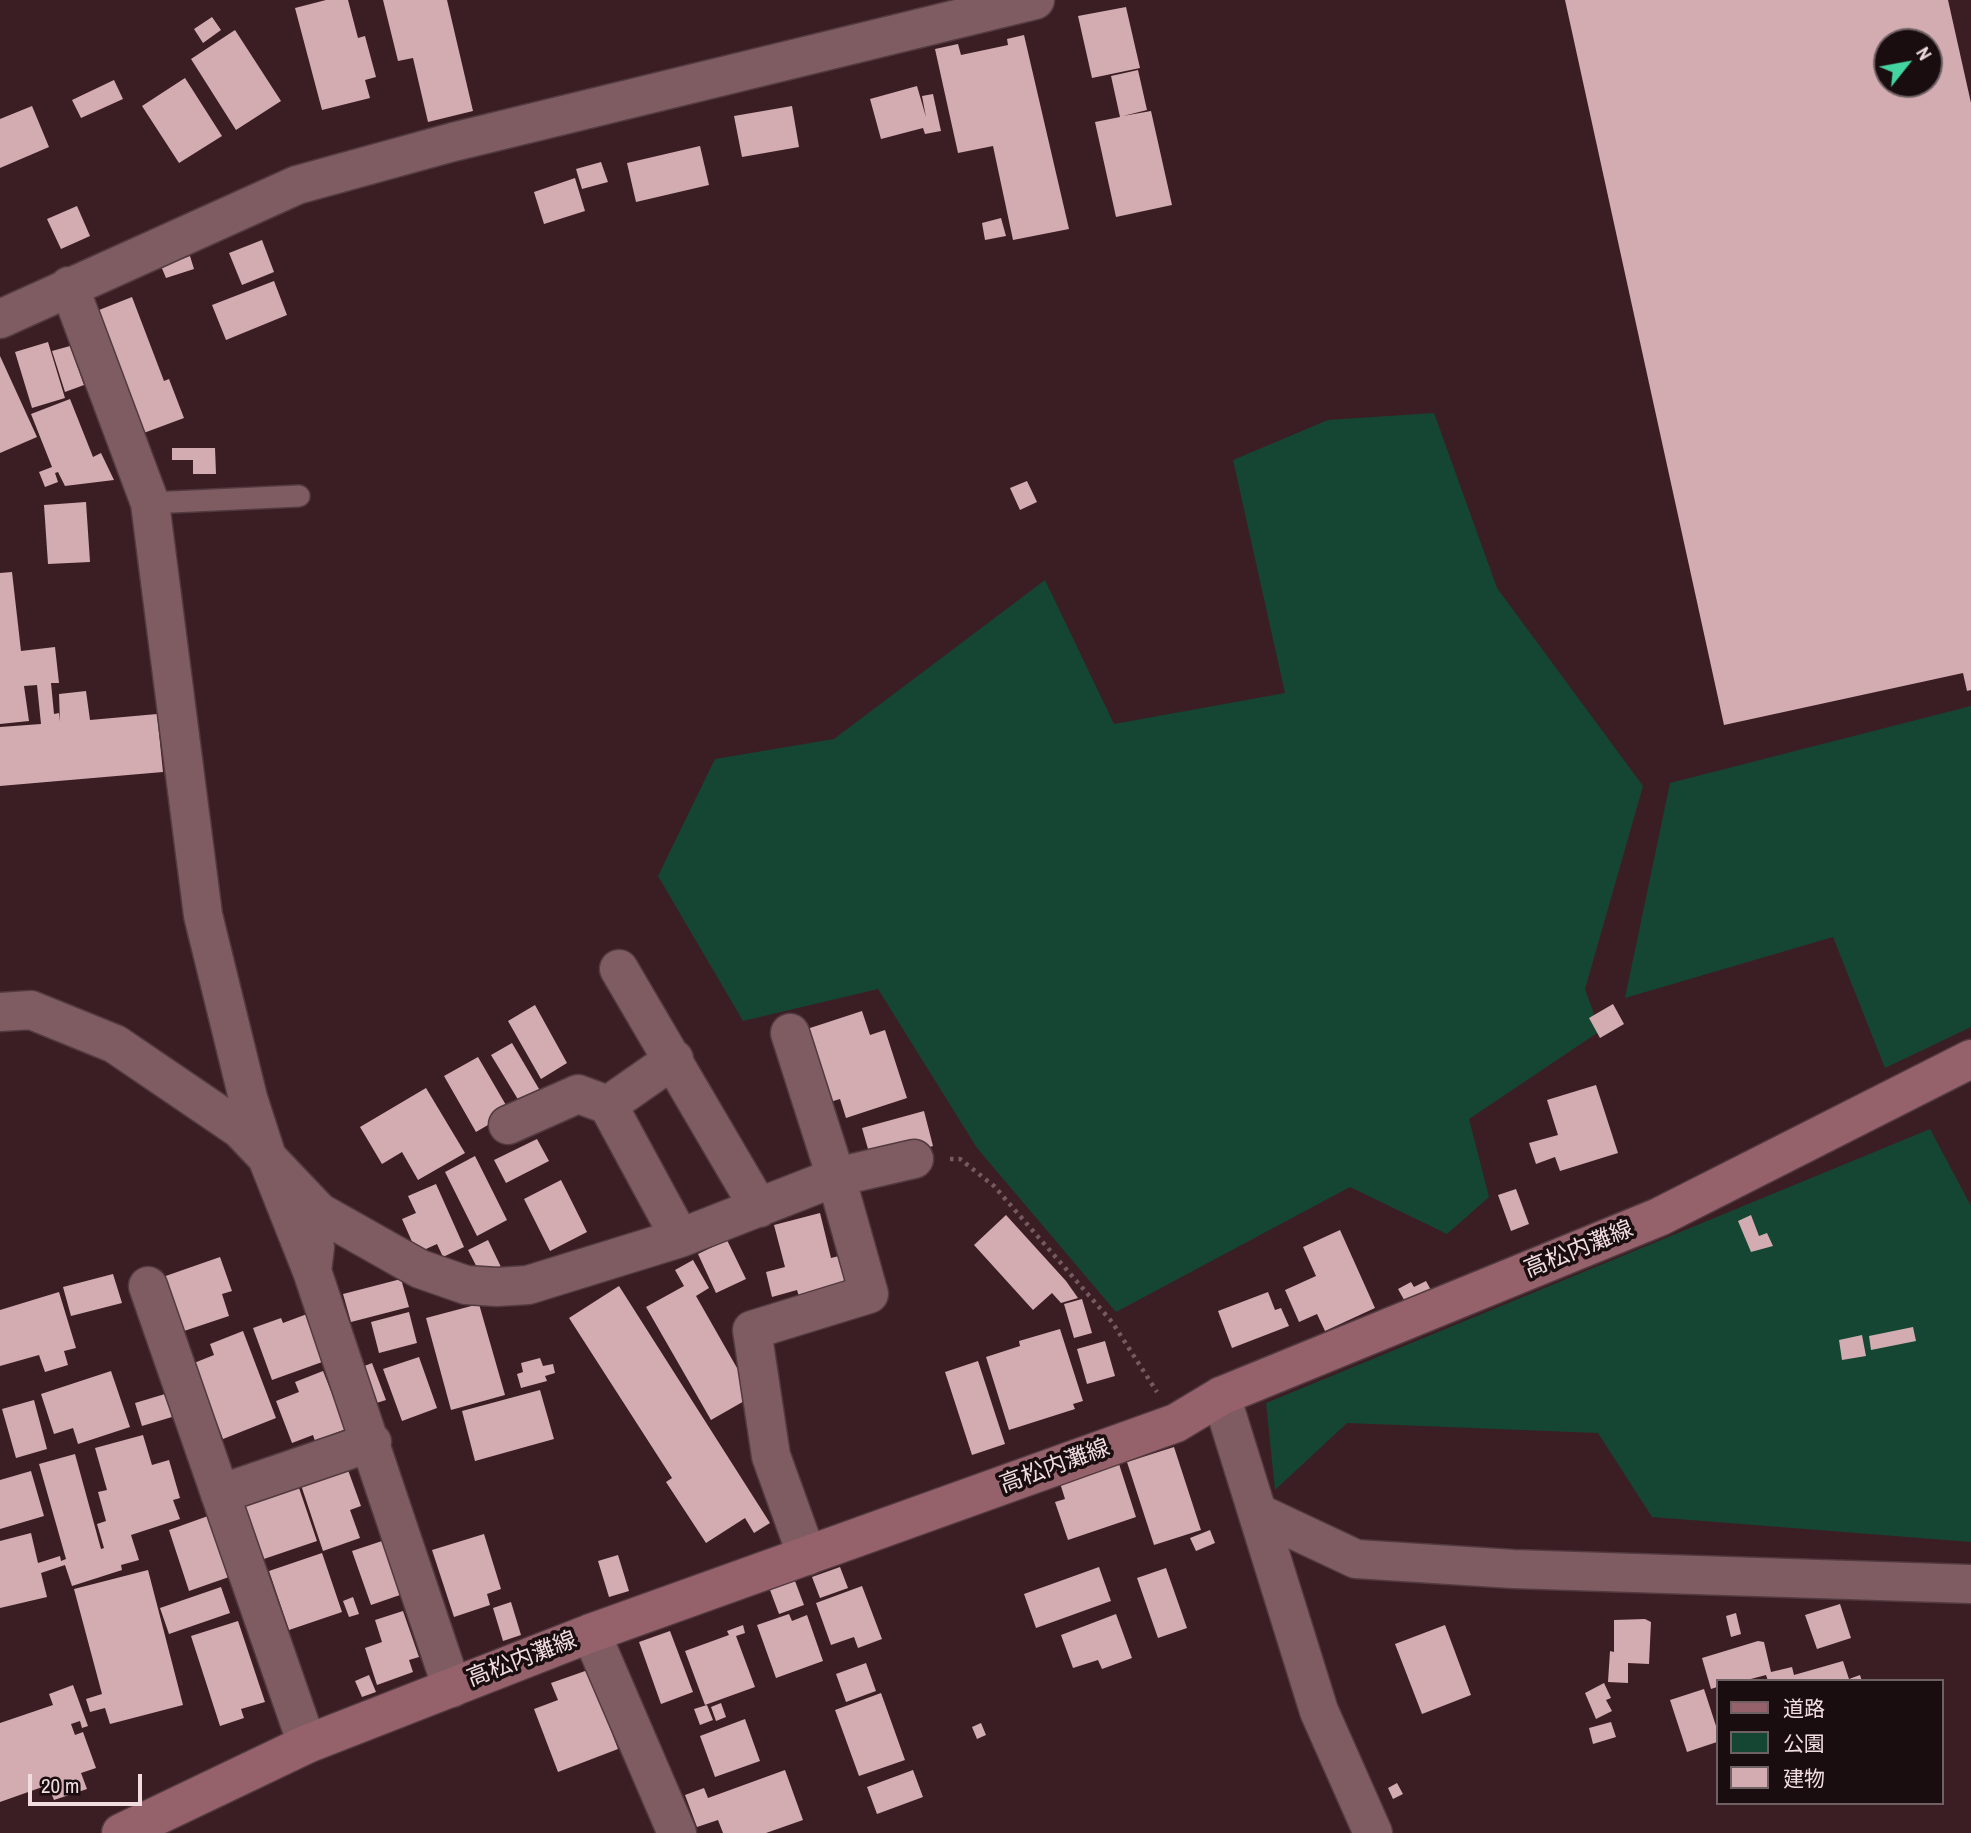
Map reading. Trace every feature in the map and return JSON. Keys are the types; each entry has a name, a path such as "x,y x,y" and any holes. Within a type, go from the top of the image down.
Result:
{"main road":[{"name":"高松内灘線","path":"121,1833 307,1744 591,1633 1176,1423 1221,1396 1659,1217 1971,1059"}],"street":[{"path":"3,309 69,286 296,185 453,142 1035,0"},
{"path":"69,286 150,503 203,915 248,1098 268,1160 312,1271 372,1441 452,1688"},
{"path":"619,969 759,1208"},
{"path":"0,1012 32,1010 115,1044 240,1129 318,1212 420,1269 466,1285 528,1285 680,1238 836,1177 914,1160"},
{"path":"790,1033 836,1177 869,1294 752,1330 771,1456 807,1556"},
{"path":"608,1105 674,1059"},
{"path":"508,1125 578,1094 608,1105 680,1238"},
{"path":"312,1271 318,1212"},
{"path":"148,1286 307,1744"},
{"path":"1221,1396 1319,1711 1373,1833"},
{"path":"220,1494 372,1441"},
{"path":"1258,1513 1356,1559 1513,1570 1971,1584"},
{"path":"591,1633 677,1833"}],"lane":[{"path":"150,503 299,496"}],"path":[{"path":"914,1160 960,1158 994,1186 1112,1322 1176,1423"}],"green space":[{"path":"1434,413 1497,588 1643,786 1585,989 1600,1031 1469,1119 1489,1197 1447,1234 1350,1187 1116,1312 977,1148 878,989 743,1021 658,876 715,759 834,739 1045,580 1114,724 1285,693 1233,460 1328,420"},
{"path":"1971,706 1971,1027 1885,1068 1833,937 1625,998 1670,783"},
{"path":"1930,1129 1971,1206 1971,1542 1652,1517 1598,1433 1347,1423 1275,1490 1266,1403"}],"building":[{"path":"326,0 348,0 358,38 365,36 376,77 365,80 370,98 322,110 295,8"},
{"path":"383,0 447,0 473,111 428,122 413,58 398,61"},
{"path":"1565,0 1948,0 1971,103 1971,690 1967,691 1963,673 1724,725"},
{"path":"1126,7 1140,68 1092,78 1078,16"},
{"path":"212,17 221,30 203,43 194,29"},
{"path":"235,30 281,101 236,130 191,59"},
{"path":"1024,35 1069,229 1013,240 993,146 958,153 935,49 958,44 961,55 1008,45 1007,39"},
{"path":"1138,70 1147,110 1123,116 1151,111 1172,205 1116,217 1095,122 1120,117 1111,76"},
{"path":"185,78 222,136 179,163 142,106"},
{"path":"114,80 123,99 81,118 72,100"},
{"path":"917,86 926,117 922,96 933,94 941,131 925,134 923,128 881,139 870,99"},
{"path":"32,106 49,147 0,168 0,119"},
{"path":"792,106 799,147 742,157 734,116"},
{"path":"700,146 709,185 636,202 627,163"},
{"path":"601,162 608,182 582,189 576,169"},
{"path":"575,178 585,211 544,224 534,192"},
{"path":"77,206 90,236 61,249 47,219"},
{"path":"1001,218 1006,236 985,240 982,223"},
{"path":"262,240 274,272 242,285 229,253"},
{"path":"190,256 194,269 166,278 161,266"},
{"path":"274,281 287,315 226,340 212,305"},
{"path":"132,297 164,381 169,379 184,418 141,434 94,312"},
{"path":"48,342 65,398 32,408 15,352"},
{"path":"70,346 84,385 65,392 52,351"},
{"path":"0,356 37,437 0,453"},
{"path":"70,399 93,457 101,453 114,480 65,486 58,472 55,473 58,482 45,487 39,472 52,467 31,414"},
{"path":"172,448 215,448 216,474 193,474 193,460 172,460"},
{"path":"1027,481 1037,502 1020,510 1010,488"},
{"path":"86,502 90,562 48,564 44,505"},
{"path":"12,572 21,651 55,647 59,683 51,683 54,714 59,713 60,722 59,694 86,691 90,720 157,714 163,772 0,786 0,727 41,724 37,685 24,686 29,721 0,724 0,573"},
{"path":"1613,1004 1624,1024 1600,1038 1589,1018"},
{"path":"535,1005 567,1063 541,1079 508,1021"},
{"path":"862,1011 870,1035 885,1030 907,1098 846,1118 840,1099 830,1102 807,1029"},
{"path":"512,1043 542,1094 522,1106 491,1055"},
{"path":"478,1057 510,1112 476,1132 444,1076"},
{"path":"1596,1085 1618,1153 1560,1171 1555,1157 1536,1164 1529,1143 1558,1135 1547,1100"},
{"path":"426,1088 465,1153 418,1180 402,1152 382,1164 360,1127"},
{"path":"924,1111 933,1146 872,1163 862,1128"},
{"path":"537,1139 549,1161 506,1183 494,1160"},
{"path":"475,1156 507,1220 477,1236 445,1172"},
{"path":"561,1180 587,1232 550,1251 524,1199"},
{"path":"436,1184 464,1247 443,1257 437,1244 417,1253 402,1219 416,1213 408,1196"},
{"path":"1516,1189 1529,1224 1511,1231 1498,1195"},
{"path":"820,1213 831,1258 851,1253 861,1295 801,1303 797,1290 772,1297 766,1272 785,1267 774,1225"},
{"path":"1006,1215 1078,1298 1061,1303 1052,1293 1033,1310 974,1245"},
{"path":"1751,1215 1759,1236 1767,1233 1773,1246 1751,1252 1738,1221"},
{"path":"1340,1230 1375,1308 1325,1331 1317,1314 1299,1322 1285,1290 1316,1276 1303,1247"},
{"path":"488,1240 501,1267 482,1277 468,1250"},
{"path":"727,1240 746,1279 716,1293 698,1254"},
{"path":"220,1257 232,1291 222,1294 229,1316 175,1334 157,1279"},
{"path":"693,1260 709,1288 696,1296 753,1396 711,1420 646,1307 684,1286 675,1270"},
{"path":"113,1274 122,1303 71,1316 63,1287"},
{"path":"401,1279 409,1307 351,1322 343,1294"},
{"path":"1426,1281 1432,1292 1407,1305 1398,1289 1411,1282 1414,1287"},
{"path":"619,1286 770,1523 754,1533 745,1518 706,1543 666,1482 672,1478 569,1318"},
{"path":"59,1292 76,1348 64,1351 68,1365 45,1372 39,1355 0,1366 0,1310"},
{"path":"1268,1292 1275,1310 1281,1308 1289,1326 1232,1348 1218,1311"},
{"path":"1082,1299 1092,1333 1074,1338 1064,1304"},
{"path":"479,1304 505,1395 451,1410 426,1318"},
{"path":"409,1312 417,1343 379,1353 371,1322"},
{"path":"307,1314 325,1361 272,1380 253,1328 281,1318 283,1323"},
{"path":"1913,1327 1916,1341 1871,1350 1869,1336"},
{"path":"1060,1329 1083,1401 1073,1404 1075,1409 1009,1430 986,1357 1020,1346 1019,1341"},
{"path":"243,1331 276,1418 223,1439 194,1363 214,1355 210,1344"},
{"path":"1862,1335 1866,1356 1842,1360 1839,1340"},
{"path":"1105,1341 1115,1376 1087,1384 1077,1349"},
{"path":"419,1357 437,1408 402,1421 383,1369"},
{"path":"540,1358 543,1366 553,1364 555,1373 545,1376 547,1381 521,1388 517,1374 523,1372 521,1363"},
{"path":"978,1361 1005,1444 972,1455 945,1372"},
{"path":"372,1363 386,1400 370,1405 357,1369"},
{"path":"111,1371 130,1427 78,1444 73,1428 54,1434 41,1394"},
{"path":"323,1371 346,1429 315,1441 313,1435 292,1443 276,1401 299,1392 295,1382"},
{"path":"540,1390 554,1439 475,1461 462,1411"},
{"path":"165,1394 172,1417 142,1426 135,1403"},
{"path":"34,1400 47,1449 16,1458 2,1409"},
{"path":"143,1435 152,1465 169,1460 180,1498 173,1500 180,1519 131,1535 139,1560 121,1565 122,1570 72,1586 65,1565 41,1573 47,1597 0,1608 0,1541 31,1533 38,1563 60,1556 61,1561 66,1559 39,1464 75,1454 101,1549 104,1548 97,1524 106,1521 98,1492 107,1490 95,1448"},
{"path":"1174,1447 1201,1530 1154,1545 1127,1462"},
{"path":"1119,1464 1136,1517 1068,1540 1055,1502 1065,1499 1060,1483"},
{"path":"348,1470 361,1506 350,1510 360,1538 323,1551 301,1485"},
{"path":"31,1471 44,1516 0,1529 0,1480"},
{"path":"296,1479 317,1541 255,1562 240,1499"},
{"path":"208,1516 229,1577 189,1591 169,1530"},
{"path":"1210,1530 1215,1543 1196,1551 1190,1538"},
{"path":"484,1534 501,1589 487,1594 490,1605 454,1617 432,1550"},
{"path":"382,1541 400,1595 371,1605 352,1551"},
{"path":"322,1553 342,1612 289,1630 269,1571"},
{"path":"618,1555 629,1591 609,1597 598,1561"},
{"path":"840,1567 848,1588 820,1598 812,1577"},
{"path":"1099,1567 1111,1601 1036,1628 1024,1594"},
{"path":"1166,1568 1187,1628 1158,1638 1137,1578"},
{"path":"148,1570 183,1705 110,1724 105,1708 90,1712 86,1699 102,1694 74,1589"},
{"path":"795,1581 804,1605 779,1614 770,1590"},
{"path":"862,1586 882,1639 858,1648 854,1637 831,1645 816,1603"},
{"path":"221,1587 230,1613 169,1634 160,1608"},
{"path":"353,1597 359,1614 349,1617 343,1601"},
{"path":"511,1602 521,1635 503,1641 493,1608"},
{"path":"1840,1604 1851,1638 1817,1649 1805,1615"},
{"path":"403,1611 419,1657 409,1660 413,1672 377,1685 365,1648 382,1642 375,1620"},
{"path":"1736,1613 1741,1634 1731,1637 1726,1616"},
{"path":"789,1614 792,1621 807,1615 823,1661 776,1678 757,1625"},
{"path":"1116,1614 1132,1658 1102,1669 1098,1660 1073,1668 1061,1635"},
{"path":"1645,1619 1651,1622 1649,1664 1628,1663 1628,1683 1608,1682 1610,1651 1614,1652 1614,1620"},
{"path":"238,1621 265,1702 241,1709 244,1718 220,1726 191,1636"},
{"path":"743,1625 745,1633 736,1636 755,1687 705,1705 685,1651 729,1635 727,1631"},
{"path":"1445,1625 1471,1695 1422,1714 1395,1644"},
{"path":"670,1631 693,1692 661,1704 639,1642"},
{"path":"1758,1641 1764,1642 1771,1672 1792,1667 1794,1675 1843,1661 1849,1679 1767,1679 1766,1675 1751,1679 1716,1679 1716,1687 1711,1689 1702,1658"},
{"path":"866,1663 876,1691 846,1702 836,1674"},
{"path":"588,1670 618,1749 558,1772 534,1709 558,1700 551,1683"},
{"path":"369,1675 376,1692 362,1697 355,1681"},
{"path":"1604,1683 1611,1698 1606,1700 1612,1711 1596,1719 1585,1693"},
{"path":"73,1685 88,1726 82,1728 80,1721 71,1724 75,1735 83,1732 96,1768 81,1773 87,1789 54,1800 48,1785 0,1802 0,1723 53,1705 49,1694"},
{"path":"1704,1689 1716,1726 1716,1742 1687,1752 1670,1700"},
{"path":"881,1693 905,1760 859,1776 835,1710"},
{"path":"721,1703 726,1717 716,1721 711,1707"},
{"path":"707,1705 713,1720 700,1725 694,1709"},
{"path":"745,1719 760,1761 715,1777 700,1736"},
{"path":"1611,1722 1616,1737 1593,1744 1589,1728"},
{"path":"981,1723 986,1735 977,1739 972,1727"},
{"path":"785,1770 803,1820 766,1833 723,1833 718,1820 697,1827 685,1795 704,1788 708,1798"},
{"path":"913,1770 923,1797 877,1814 867,1787"},
{"path":"1397,1783 1403,1794 1393,1799 1388,1788"}]}
